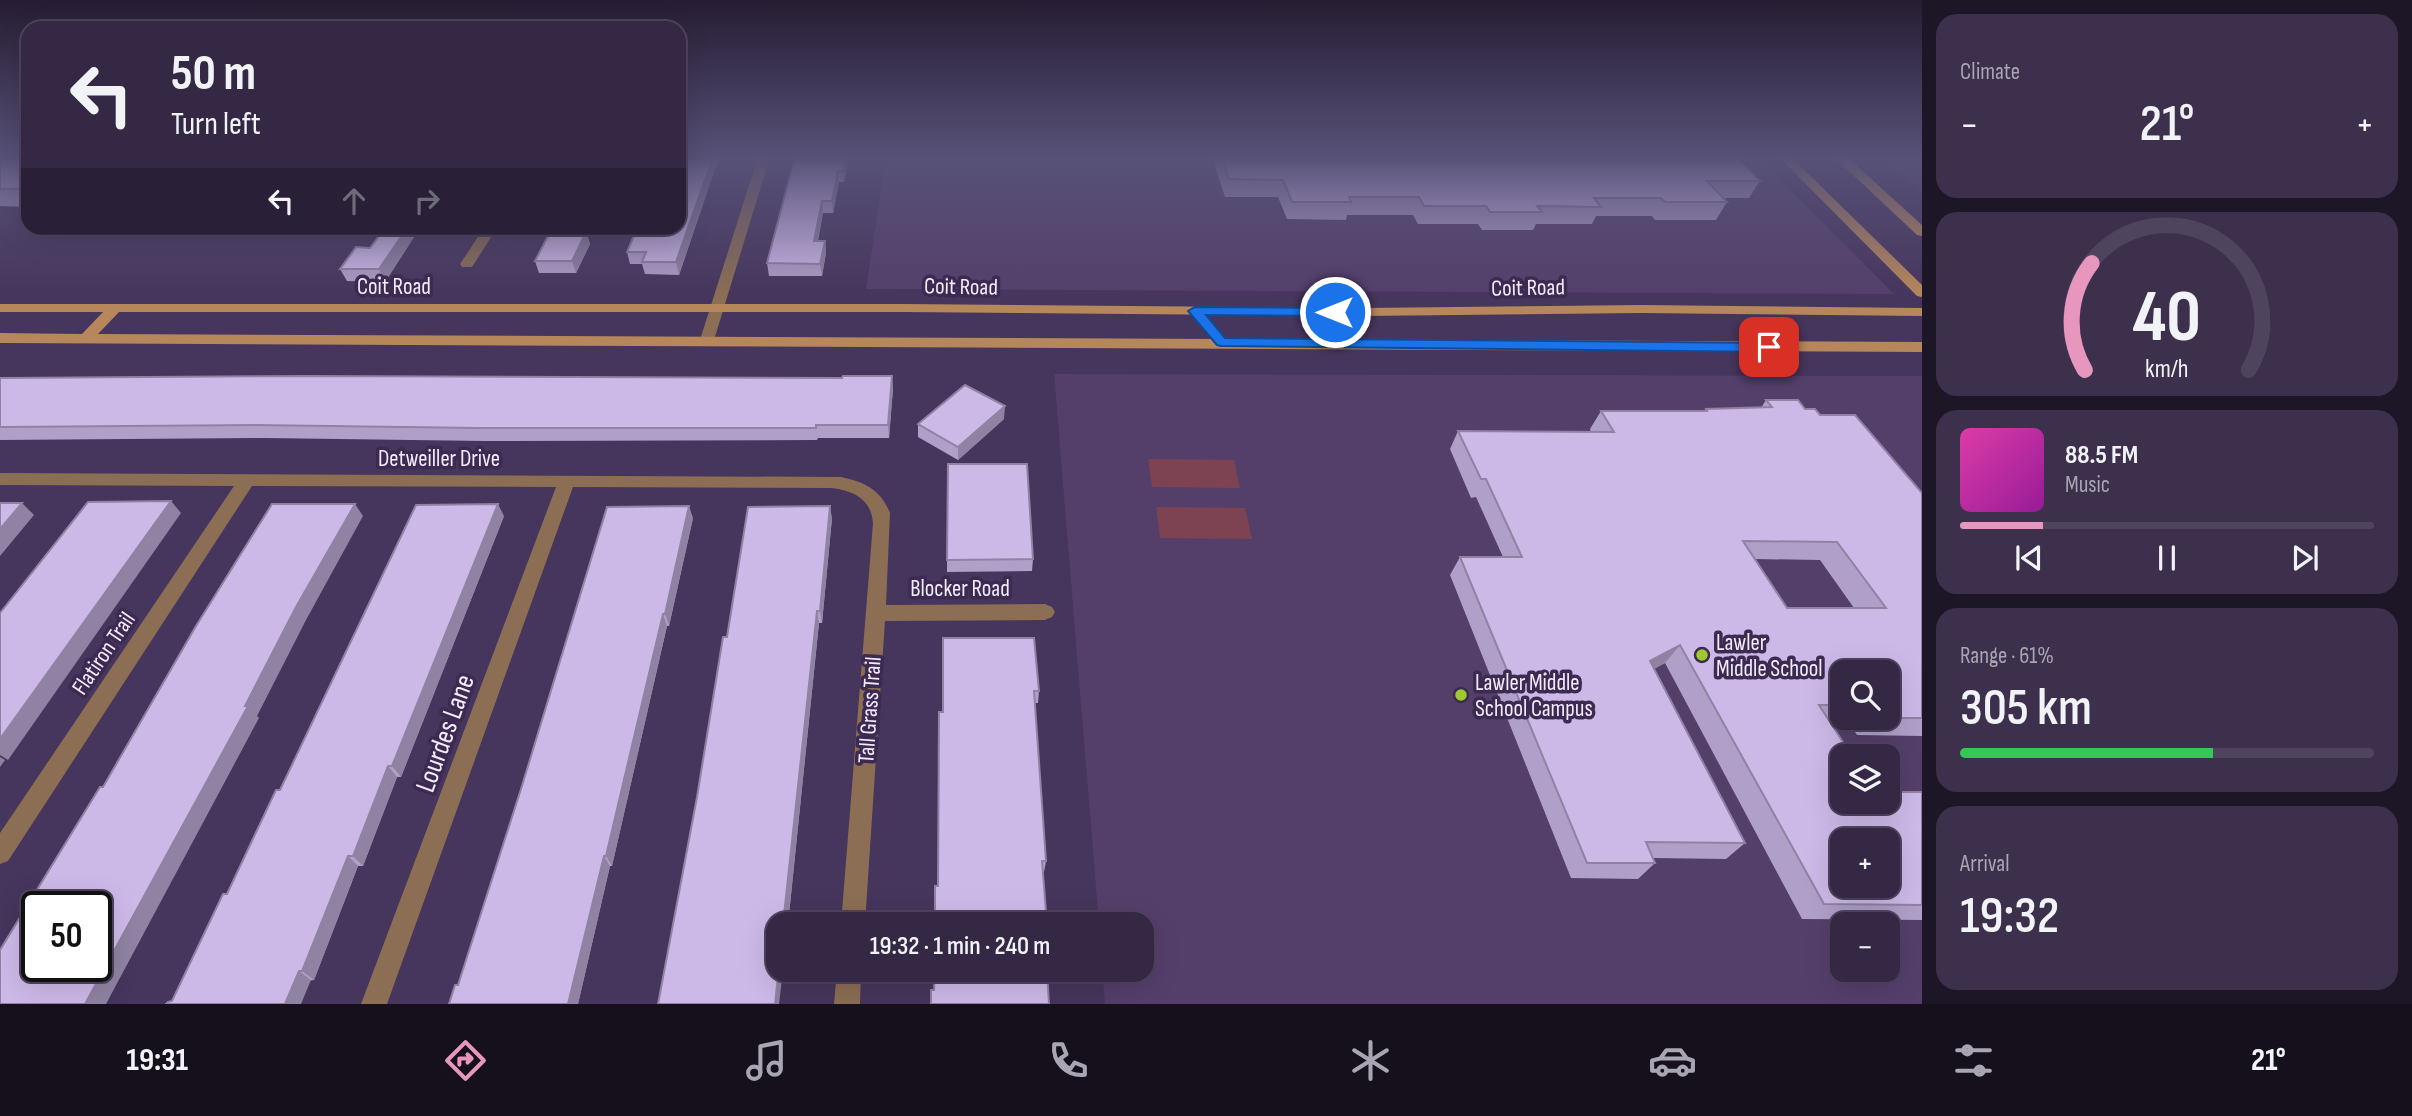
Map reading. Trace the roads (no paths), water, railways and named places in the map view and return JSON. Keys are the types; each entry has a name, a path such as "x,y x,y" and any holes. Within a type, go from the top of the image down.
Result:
{"main road":[{"path":"1832,204 1922,293"},
{"path":"1891,204 1922,232"},
{"path":"86,338 116,307"},
{"name":"Coit Road","path":"0,308 904,308 1215,324 1922,347"},
{"name":"Coit Road","path":"0,338 707,340 1656,309 1922,312"}],"street":[{"path":"707,340 749,204"},
{"path":"467,264 486,235"},
{"name":"Detweiller Drive","path":"0,479 832,482 859,488 873,498"},
{"name":"Flatiron Trail","path":"0,853 247,480"},
{"name":"Lourdes Lane","path":"374,1004 567,481"},
{"name":"Tall Grass Trail","path":"854,912 882,517 873,498"},
{"name":"Blocker Road","path":"876,613 1045,612"},
{"path":"847,1004 848,982"}],"place":[{"name":"Lawler Middle School","path":"1702,655"},
{"name":"Lawler Middle School Campus","path":"1461,695"}]}
